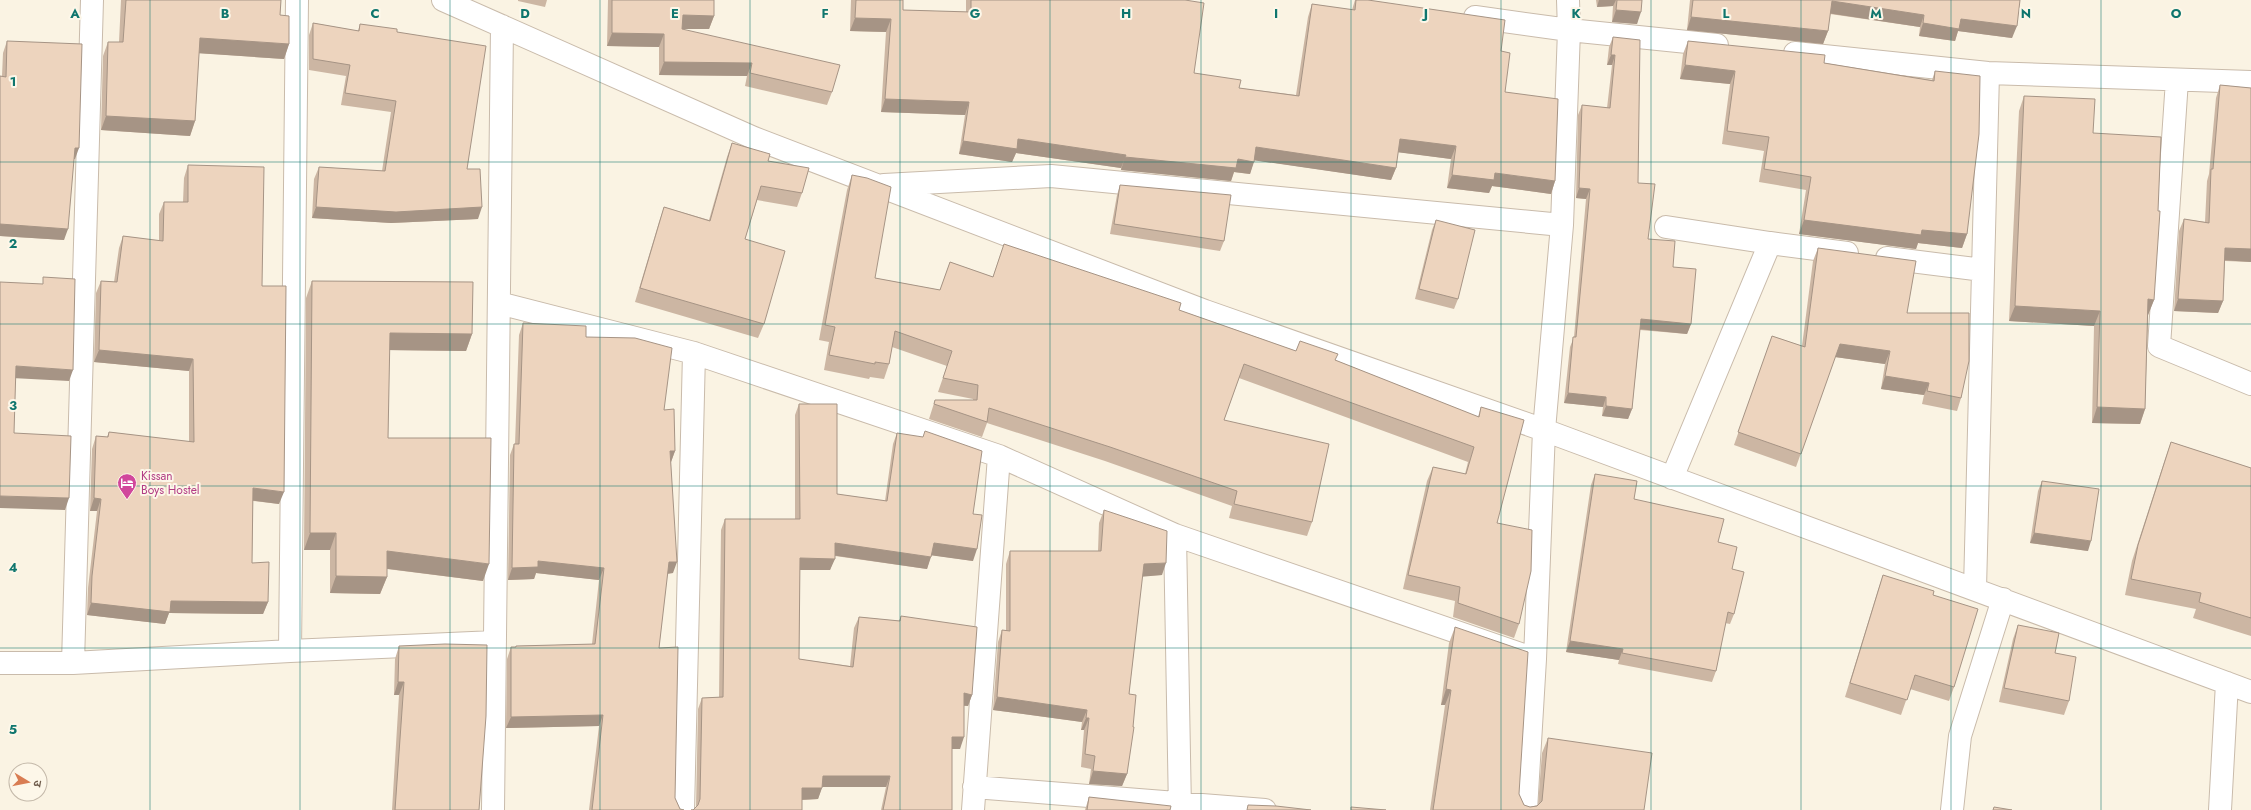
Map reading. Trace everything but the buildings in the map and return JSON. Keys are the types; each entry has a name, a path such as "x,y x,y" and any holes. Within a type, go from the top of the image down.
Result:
{"street":[{"path":"73,663 92,0"},
{"path":"290,650 297,0"},
{"path":"443,0 754,138 1205,311 1544,430 2251,692"},
{"path":"1526,810 1535,659 1544,430 1562,225 1569,30 1568,0"},
{"path":"1454,13 1569,30 1741,48"},
{"path":"494,810 502,26"},
{"path":"1772,51 1988,73 2251,82"},
{"path":"1975,589 1988,73"},
{"path":"2177,80 2159,346 2251,384"},
{"path":"876,185 1050,176 1562,225"},
{"path":"1666,227 1770,243 1983,270"},
{"path":"1672,478 1770,243"},
{"path":"499,303 694,353 999,456 1175,535 1535,659"},
{"path":"683,810 694,353"},
{"path":"973,810 999,456"},
{"path":"1175,535 1180,807"},
{"path":"1952,810 1960,736 2003,599"},
{"path":"0,663 73,663 290,650 495,642"},
{"path":"2220,810 2227,683"},
{"path":"974,787 1180,807 1265,810"}],"place":[{"name":"Kissan Boys Hostel","path":"127,500"}]}
